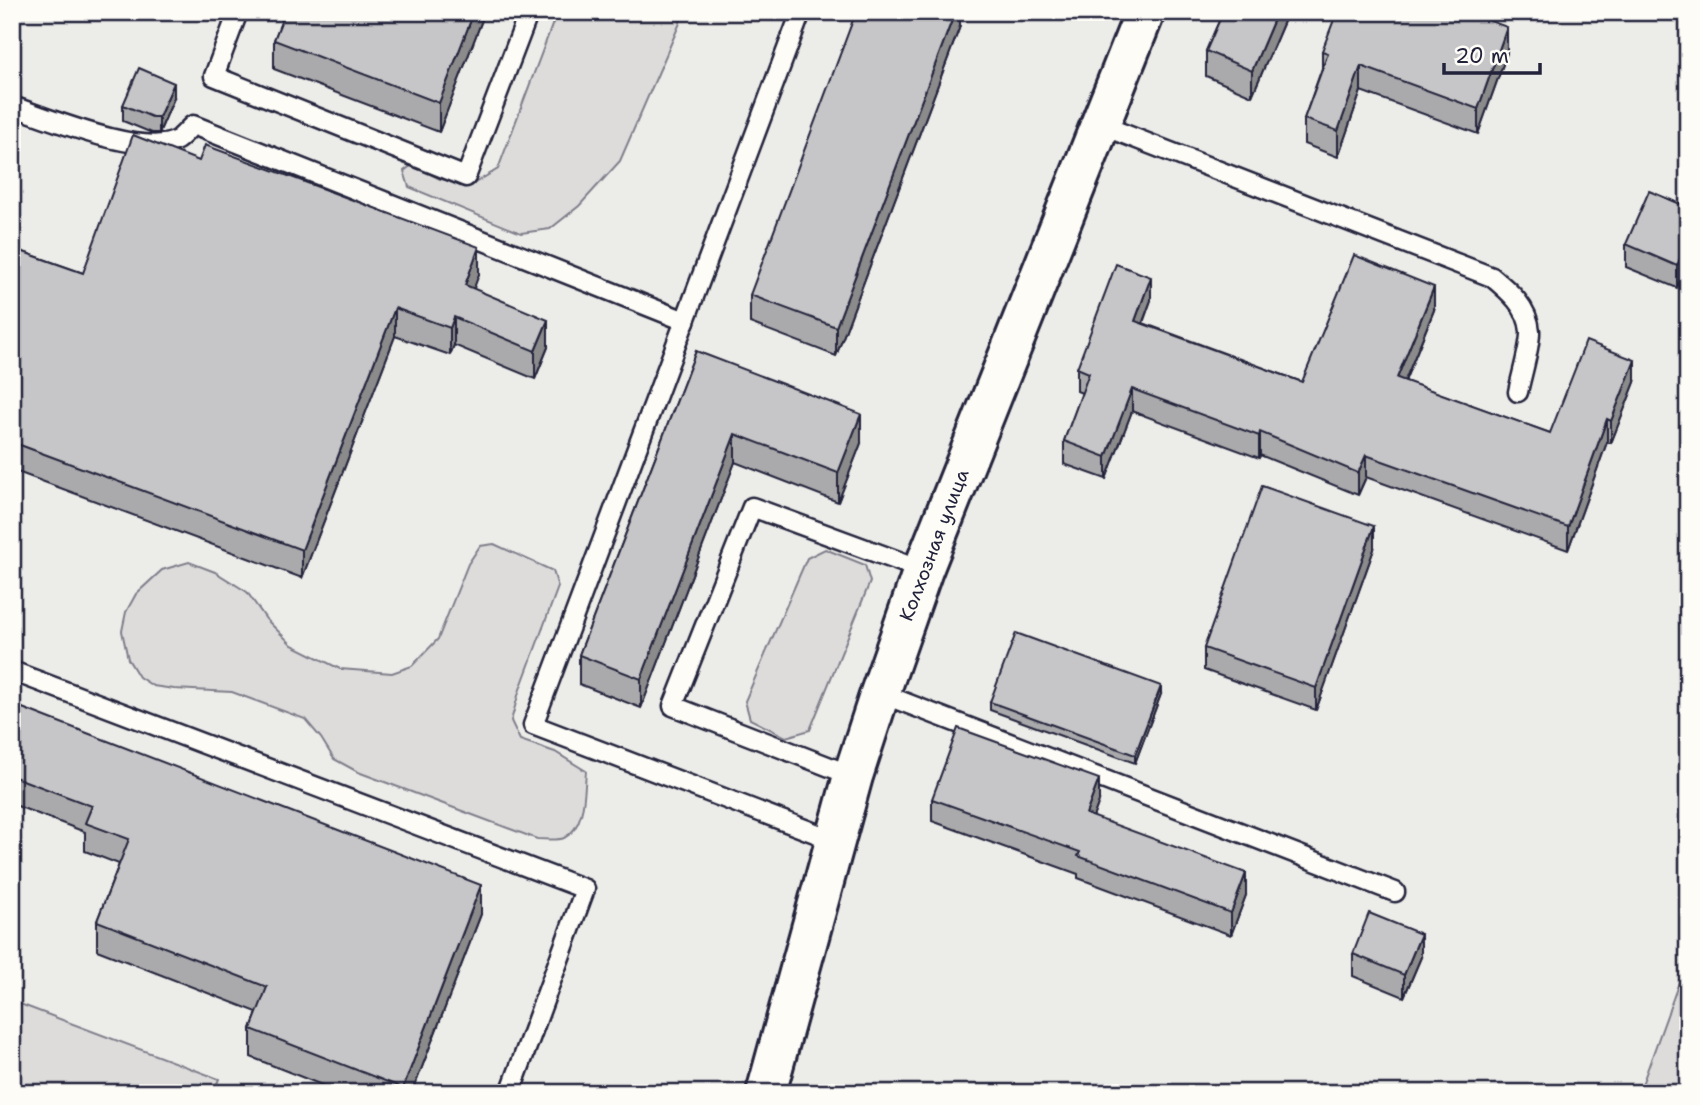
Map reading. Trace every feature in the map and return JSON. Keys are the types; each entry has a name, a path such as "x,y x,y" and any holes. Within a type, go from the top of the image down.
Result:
{"street":[{"name":"Колхозная улица","path":"766,1093 853,776 923,570 1145,12"}],"lane":[{"path":"238,12 214,76 466,177 529,12"},
{"path":"801,12 533,725 836,841"},
{"path":"12,106 115,140 152,145 176,140 193,125 685,321"},
{"path":"1101,125 1492,277 1513,294 1530,331 1518,392"},
{"path":"853,776 673,706 752,507 923,570"},
{"path":"12,671 585,889 510,1093"},
{"path":"880,693 1395,892"}],"shaded area":[{"path":"12,12 1127,12 753,1093 12,1093"},
{"path":"557,12 682,12 680,23 620,161 579,206 550,229 521,233 409,187 404,171 412,165 440,179 473,184 498,169"},
{"path":"1160,12 1688,12 1688,1093 780,1093 867,787 923,621"},
{"path":"494,544 553,571 558,587 511,721 520,740 555,752 586,771 580,818 571,833 561,839 537,839 358,772 334,759 305,719 232,692 153,686 139,677 128,659 122,631 126,612 136,594 162,570 189,562 215,572 247,592 266,619 292,645 340,669 392,673 412,666 438,639 468,564 480,546"},
{"path":"825,549 865,565 870,582 810,730 786,737 750,719 745,701 807,558"},
{"path":"1688,957 1688,1093 1639,1093"},
{"path":"12,1001 219,1079 213,1093 12,1093"}],"building":[{"path":"285,12 474,12 439,103 274,40"},
{"path":"856,12 955,12 836,327 750,295"},
{"path":"1223,12 1277,12 1252,71 1206,51"},
{"path":"1337,12 1484,12 1492,16 1490,21 1507,27 1478,109 1361,66 1338,131 1304,119 1328,53 1322,51"},
{"path":"139,68 174,83 159,117 152,117 123,105"},
{"path":"133,135 199,161 205,145 479,247 465,285 548,320 535,351 454,317 450,328 395,308 302,550 12,442 12,248 83,273"},
{"path":"1649,191 1688,207 1688,247 1685,246 1677,266 1626,244"},
{"path":"1354,255 1434,287 1397,378 1550,433 1586,341 1635,360 1611,421 1607,419 1568,527 1366,455 1358,473 1260,432 1259,436 1132,389 1106,457 1064,441 1089,373 1077,368 1116,264 1151,277 1135,321 1302,382"},
{"path":"696,351 861,414 838,473 735,434 641,679 579,655"},
{"path":"1262,486 1374,526 1316,688 1204,648"},
{"path":"1016,633 1161,686 1135,755 990,702"},
{"path":"12,704 481,885 403,1088 251,1029 267,987 97,921 129,839 85,823 92,806 12,776"},
{"path":"958,728 1099,779 1086,814 1246,873 1231,913 1078,856 1080,852 932,799"},
{"path":"1369,913 1421,934 1404,975 1353,954"}]}
